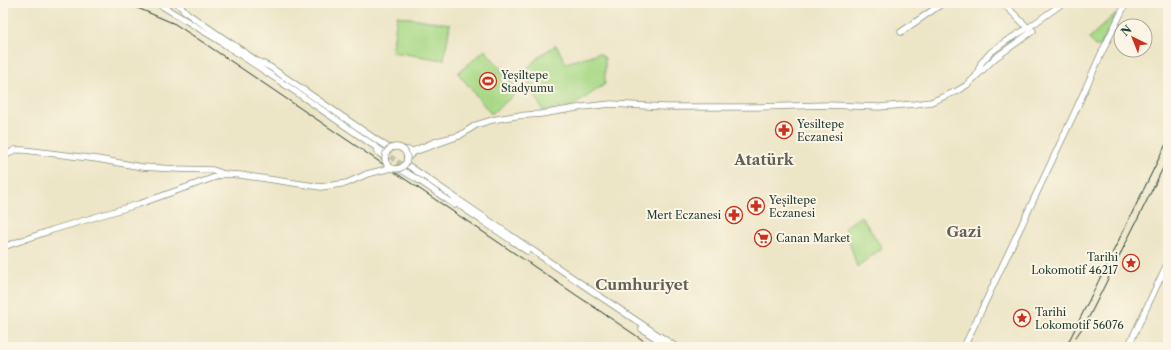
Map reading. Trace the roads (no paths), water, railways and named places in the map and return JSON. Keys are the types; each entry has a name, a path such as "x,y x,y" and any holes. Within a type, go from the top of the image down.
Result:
{"street":[{"path":"159,3 256,63 265,75 374,149 385,159 388,166 391,168"},
{"path":"177,3 188,14 296,92 383,148 395,147 412,151 459,136 476,125 492,120 611,104 665,108 828,105 879,107 932,102 967,85 977,74 981,63 991,52 1006,40 1030,29 1063,3"},
{"path":"901,32 943,3"},
{"path":"1003,3 1030,29"},
{"path":"964,347 1126,3"},
{"path":"398,168 404,164 406,159 414,152 430,145"},
{"path":"3,155 6,155 14,150 24,150 97,159 142,167 213,170 224,174 321,187 347,183 367,174 381,165 385,159 386,152 392,148"},
{"path":"402,149 406,154 406,159 427,176 457,196 495,227 676,347"},
{"path":"408,167 669,347"},
{"path":"367,174 391,168 398,168 464,211 495,227"},
{"path":"3,246 139,204 224,174"},
{"path":"1128,347 1168,262"}],"tunnel":[{"path":"383,152 407,168"}],"railway":[{"path":"121,3 140,9 175,24 653,347"},
{"path":"1066,347 1168,140"},
{"path":"1076,337 1087,321 1168,158"}],"place":[{"name":"Yeşiltepe Stadyumu","path":"488,81"},
{"name":"Yesiltepe Eczanesi","path":"784,130"},
{"name":"Yeşiltepe Eczanesi","path":"756,206"},
{"name":"Mert Eczanesi","path":"734,215"},
{"name":"Canan Market","path":"763,238"},
{"name":"Tarihi Lokomotif 46217","path":"1131,263"},
{"name":"Tarihi Lokomotif 56076","path":"1022,318"}],"district":[{"name":"Atatürk","path":"764,159"},
{"name":"Gazi","path":"964,231"},
{"name":"Cumhuriyet","path":"642,284"}]}
